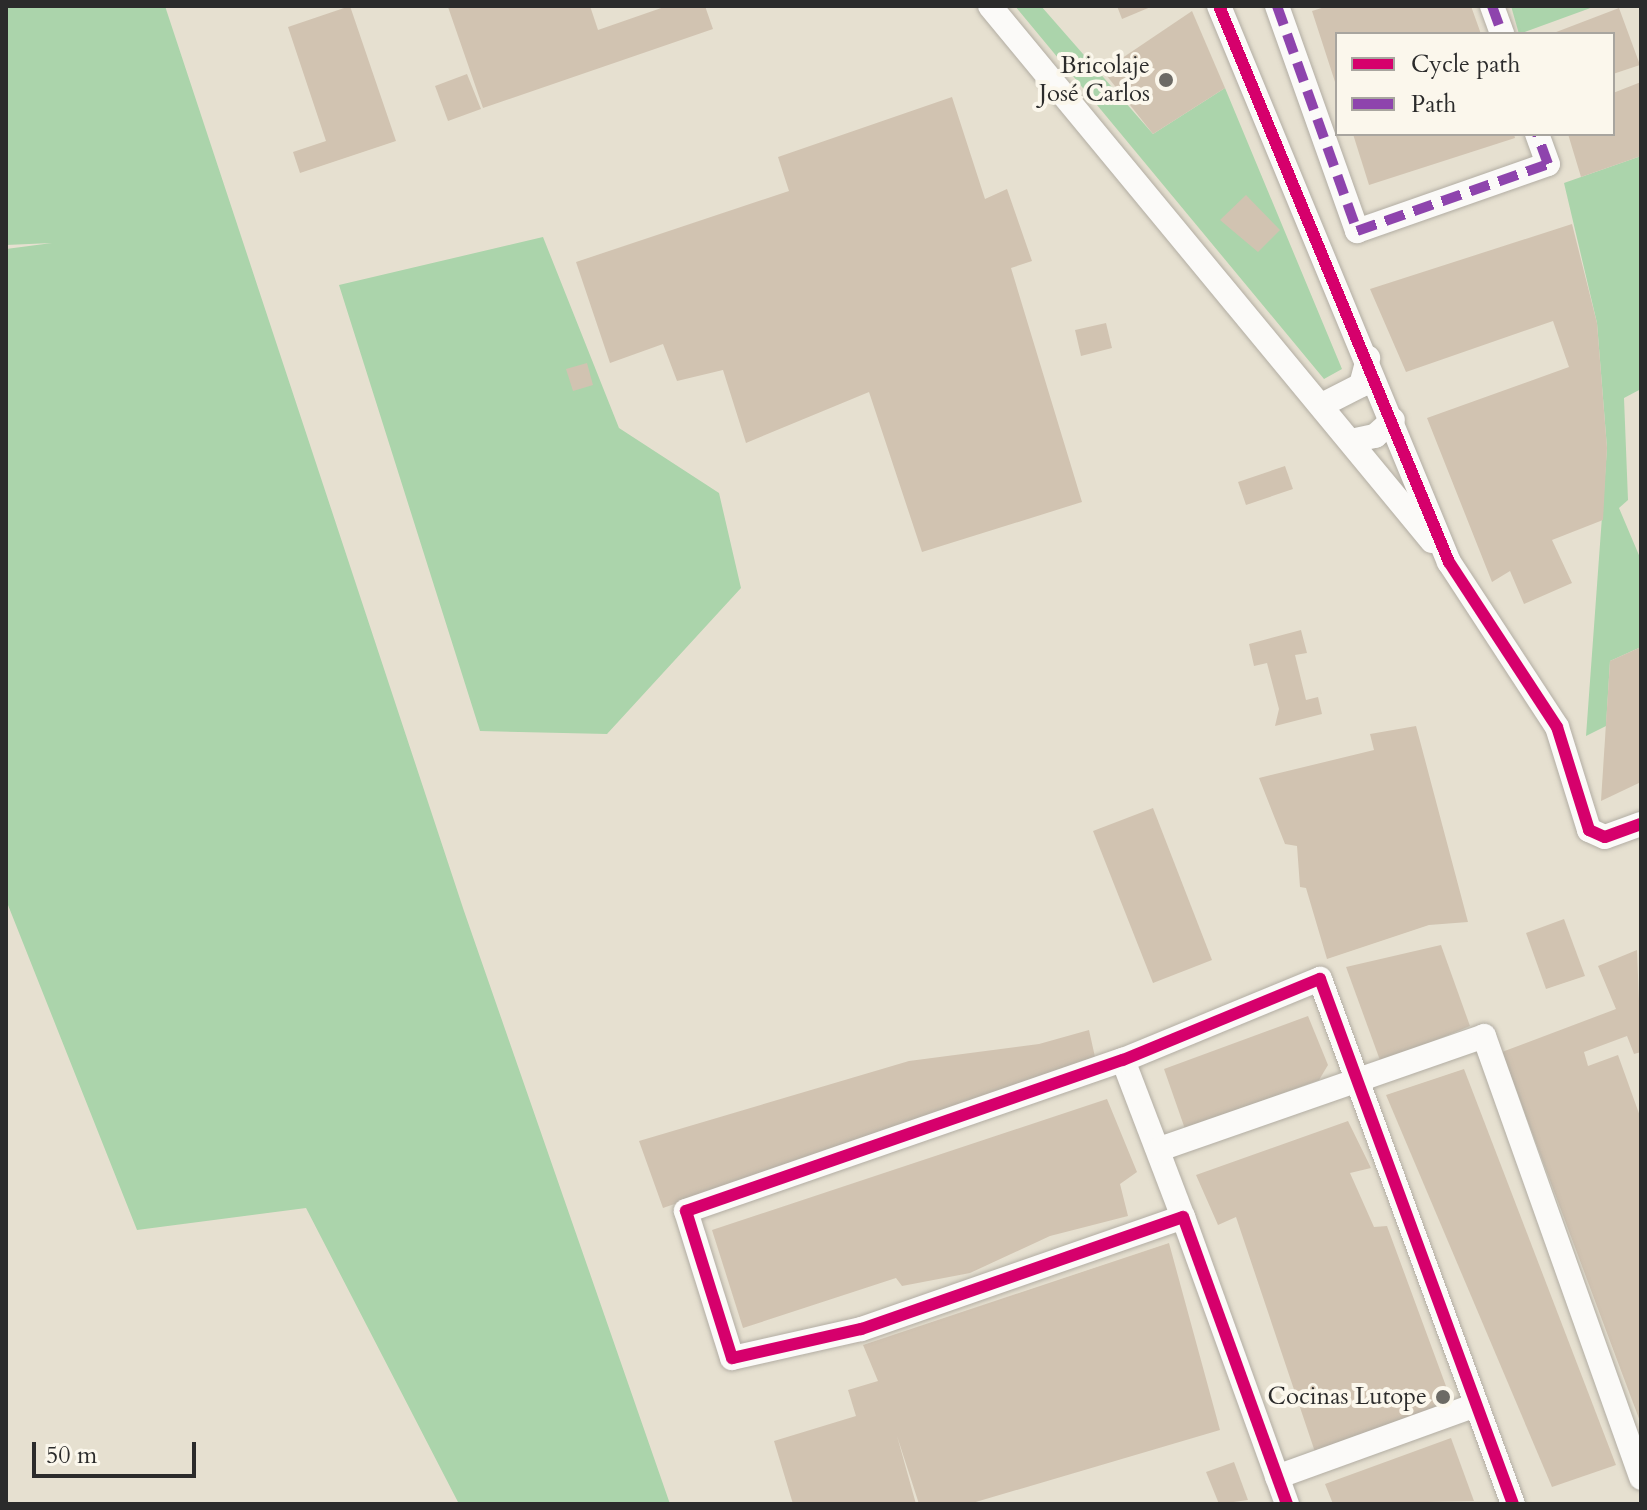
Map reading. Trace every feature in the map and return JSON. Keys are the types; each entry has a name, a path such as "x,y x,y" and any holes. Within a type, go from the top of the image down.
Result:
{"street":[{"path":"990,6 1449,562 1557,727 1589,830 1605,837 1641,824"},
{"path":"1219,6 1368,358 1449,562"},
{"path":"1277,6 1357,231 1548,164 1538,136"},
{"path":"1492,6 1501,32"},
{"path":"1322,405 1361,385 1368,358"},
{"path":"1351,441 1375,436 1393,420"},
{"path":"1183,1217 861,1329 732,1358 686,1211 1123,1060 1320,979 1513,1504"},
{"path":"1160,1149 1354,1078 1484,1036 1641,1478"},
{"path":"1123,1060 1160,1149 1287,1504"},
{"path":"1277,1477 1476,1405"}],"green space":[{"path":"6,6 165,6 464,911 670,1504 459,1504 306,1208 137,1230 6,900 6,249 52,243 6,245"},
{"path":"1015,6 1041,6 1153,134 1225,88 1342,369 1324,379"},
{"path":"1511,6 1596,6 1524,32 1518,32"},
{"path":"1641,156 1641,389 1624,398 1628,500 1619,508 1641,560 1641,647 1610,661 1606,726 1586,736 1607,448 1597,323 1564,183"},
{"path":"543,237 619,428 719,493 741,588 607,734 480,731 339,285"}],"building":[{"path":"350,6 396,141 300,173 293,152 326,141 288,27"},
{"path":"590,6 598,30 667,6 705,6 713,29 483,108 448,7"},
{"path":"1117,6 1153,6 1122,19"},
{"path":"1328,6 1471,6 1480,32 1335,32 1335,82 1312,11"},
{"path":"1619,8 1640,65 1615,73 1615,32 1556,32"},
{"name":"Bricolaje José Carlos","path":"1192,11 1225,88 1153,134 1103,71"},
{"path":"467,74 481,109 448,121 435,86"},
{"path":"1641,82 1641,156 1581,177 1569,136 1615,136 1615,92"},
{"path":"952,97 985,199 1007,189 1032,261 1011,268 1082,502 922,552 869,392 746,443 723,370 677,381 663,344 610,363 576,262 789,191 778,157"},
{"path":"1354,136 1514,136 1515,138 1369,185"},
{"path":"1246,195 1280,230 1258,252 1220,220"},
{"path":"1572,224 1597,323 1607,448 1603,520 1552,540 1572,583 1524,604 1510,571 1492,582 1427,418 1569,367 1553,321 1406,372 1370,289"},
{"path":"1106,323 1112,348 1081,356 1075,330"},
{"path":"587,363 593,385 573,391 566,369"},
{"path":"1285,466 1293,489 1246,505 1238,482"},
{"path":"1301,630 1307,653 1295,655 1306,700 1318,697 1322,714 1275,726 1279,709 1267,663 1254,666 1249,644"},
{"path":"1641,647 1641,782 1601,801 1610,661"},
{"path":"1416,726 1468,922 1429,925 1327,959 1306,888 1300,887 1297,846 1285,844 1259,778 1374,750 1370,734"},
{"path":"1153,808 1212,960 1153,983 1093,831"},
{"path":"1564,919 1585,976 1546,989 1526,933"},
{"path":"1441,945 1470,1026 1381,1063 1346,967"},
{"path":"1637,950 1641,1052 1634,1054 1627,1036 1584,1052 1588,1066 1618,1055 1641,1119 1641,1424 1502,1052 1616,1009 1598,966"},
{"path":"1308,1016 1328,1065 1319,1080 1185,1129 1164,1069"},
{"path":"1089,1030 1095,1057 663,1208 639,1141 909,1061 1039,1044"},
{"path":"1464,1069 1616,1465 1552,1487 1386,1095"},
{"path":"1107,1099 1137,1172 1120,1184 1128,1216 1050,1236 970,1273 902,1286 896,1278 743,1328 712,1230"},
{"path":"1348,1121 1371,1168 1350,1173 1374,1227 1387,1226 1450,1397 1446,1406 1315,1452 1236,1217 1218,1225 1196,1175"},
{"path":"1169,1243 1220,1430 969,1504 919,1504 897,1436 916,1504 793,1504 774,1441 856,1416 848,1390 878,1381 863,1345"},
{"path":"1451,1438 1474,1501 1333,1504 1325,1484"},
{"path":"1234,1462 1248,1500 1219,1504 1206,1472"}],"marked path":[{"path":"1277,6 1357,231 1548,164 1538,136"},
{"path":"1492,6 1501,32"}],"cycle path":[{"path":"1219,6 1449,562 1557,727 1589,830 1605,837 1641,824"},
{"path":"1287,1504 1183,1217 861,1329 732,1358 686,1211 1123,1060 1320,979 1513,1504"}],"place":[{"name":"Bricolaje José Carlos","path":"1166,80"},
{"name":"Cocinas Lutope","path":"1443,1397"}]}
